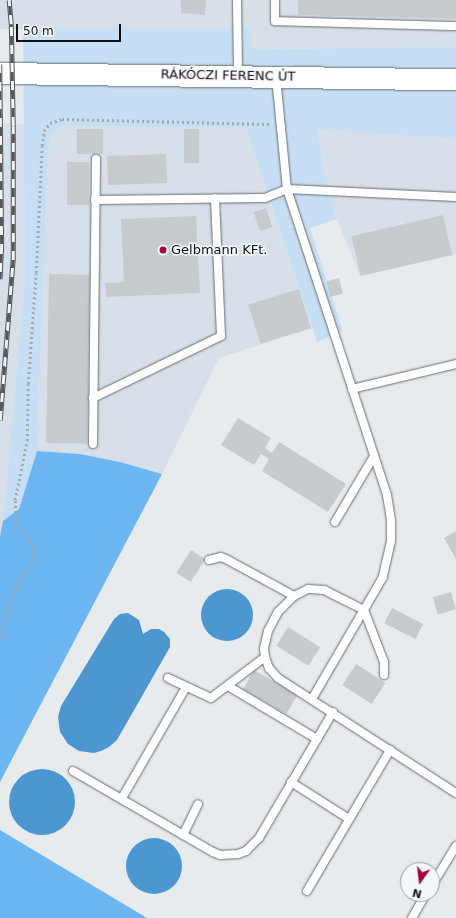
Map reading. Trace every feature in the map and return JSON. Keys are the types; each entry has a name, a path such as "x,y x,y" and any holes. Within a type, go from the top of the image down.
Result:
{"main road":[{"name":"RÁKÓCZI FERENC ÚT","path":"0,73 456,79"}],"lane":[{"path":"237,0 238,76"},
{"path":"275,0 276,21 456,26"},
{"path":"276,76 287,190 387,495 391,521 391,541 383,577 312,699"},
{"path":"93,444 96,159"},
{"path":"95,200 265,198 287,190 456,197"},
{"path":"93,398 221,336 215,198"},
{"path":"352,389 456,364"},
{"path":"335,522 374,456"},
{"path":"209,560 221,557 226,559 294,596"},
{"path":"384,675 384,662 364,610 319,589 308,590 294,596 285,603 272,620 265,638 265,657 269,668 278,678 333,712 456,793"},
{"path":"168,678 211,698 265,657"},
{"path":"228,686 317,739"},
{"path":"122,798 186,687"},
{"path":"73,771 220,856 228,856 246,851 259,838 333,712"},
{"path":"307,891 390,750"},
{"path":"291,782 349,819"},
{"path":"184,835 198,804"},
{"path":"440,872 456,846"},
{"path":"412,918 421,902"}],"path":[{"path":"0,638 12,598 20,579 29,568 35,556 34,547 16,523 15,500 27,441 28,384 44,131 50,124 62,119 280,125"}],"shaded area":[{"path":"0,0 456,0 456,47 252,49 250,29 0,29"},
{"path":"23,29 251,29 252,49 456,47 456,139 318,129 325,180 337,219 310,228 343,331 317,342 246,128 63,126 50,133 37,451 19,509 3,521 25,278"},
{"path":"0,123 24,124 25,278 3,521 0,536"},
{"path":"63,126 246,128 312,328 219,358 162,474 120,462 80,454 37,451 50,133"},
{"path":"318,128 456,139 456,254 360,276 337,219 325,180"},
{"path":"37,451 80,454 120,462 162,474 0,782 0,536 3,521 19,509"},
{"path":"222,589 232,589 242,593 249,600 253,610 253,620 249,630 242,637 232,641 222,641 212,637 205,630 201,620 201,610 205,600 212,593"},
{"path":"128,613 139,620 143,634 151,629 159,629 164,632 170,639 170,647 117,740 109,747 101,751 94,753 79,751 68,744 60,732 58,717 61,706 114,619 120,614"},
{"path":"42,769 55,772 65,779 72,789 75,802 72,815 65,825 55,832 42,835 29,832 19,825 12,815 9,802 12,789 19,779 29,772"},
{"path":"0,830 147,918 0,918"},
{"path":"154,838 165,841 174,846 179,855 182,866 179,877 174,886 165,891 154,894 143,891 134,886 129,877 126,866 129,855 134,846 143,841"}],"building":[{"path":"181,0 206,0 205,15 181,13"},
{"path":"298,0 456,0 456,19 298,15"},
{"path":"77,129 103,129 103,154 77,154"},
{"path":"184,129 199,129 199,163 184,163"},
{"path":"166,154 167,183 108,185 107,156"},
{"path":"67,162 89,162 89,205 67,205"},
{"path":"266,208 272,227 260,231 254,212"},
{"path":"443,215 452,255 361,276 351,236"},
{"path":"196,216 200,293 106,297 105,283 124,282 121,219"},
{"path":"49,274 90,275 87,444 46,443"},
{"path":"339,278 343,294 330,297 326,281"},
{"path":"299,289 311,328 260,344 248,304"},
{"path":"238,418 271,438 265,448 272,453 279,442 346,484 328,512 262,471 269,459 261,454 254,465 221,445"},
{"path":"456,531 456,559 444,538"},
{"path":"191,550 205,559 191,582 176,573"},
{"path":"451,592 456,609 438,615 433,597"},
{"path":"392,608 423,624 415,639 384,623"},
{"path":"288,627 320,647 309,666 276,646"},
{"path":"356,664 385,683 372,704 342,685"},
{"path":"254,670 297,695 286,714 243,689"}],"railway":[{"path":"0,420 13,260 13,126 11,24 9,0"},
{"path":"0,64 2,245 0,279"}],"place":[{"name":"Gelbmann KFt.","path":"163,250"}]}
